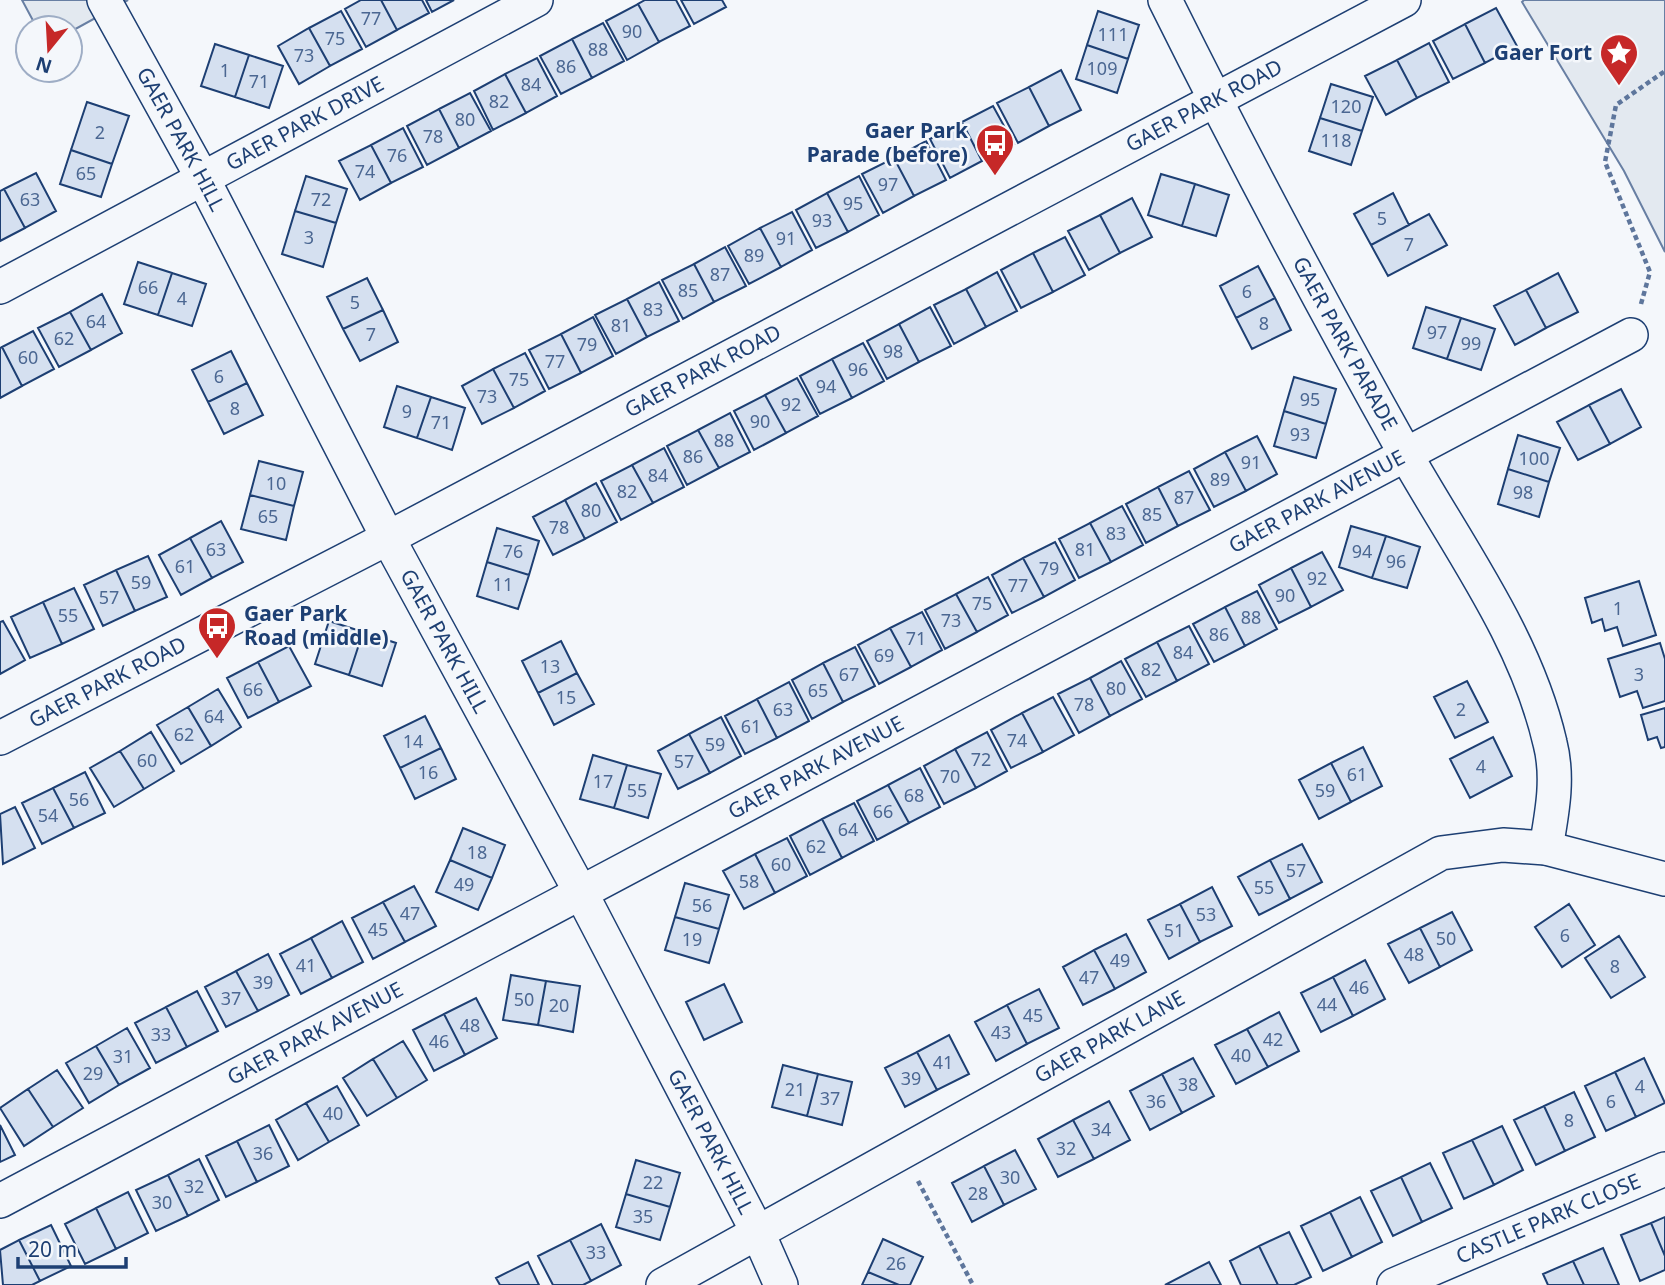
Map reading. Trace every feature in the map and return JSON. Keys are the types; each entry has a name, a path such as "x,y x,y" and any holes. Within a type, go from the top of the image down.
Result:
{"street":[{"name":"GAER PARK HILL","path":"104,0 203,179 388,538 581,894 758,1233 781,1285"},
{"name":"GAER PARK DRIVE","path":"0,288 536,0"},
{"name":"GAER PARK PARADE","path":"1165,0 1216,102 1406,455 1507,629 1534,689 1551,744 1558,851"},
{"name":"GAER PARK ROAD","path":"0,738 388,538 1216,102 1404,0"},
{"name":"GAER PARK AVENUE","path":"0,1202 1631,335"},
{"name":"GAER PARK LANE","path":"663,1285 1441,853 1503,845 1558,851 1665,879"},
{"name":"CASTLE PARK CLOSE","path":"1394,1285 1665,1169"}],"path":[{"path":"1631,335 1650,272 1605,162 1616,105 1665,71"},
{"path":"903,1152 973,1285"}],"shaded area":[{"path":"22,0 128,0 84,24 84,14 30,14"},
{"name":"Gaer Fort","path":"1665,0 1665,252 1624,171 1522,2"}],"building":[{"path":"361,0 381,0 397,30 366,47 345,9"},
{"path":"381,0 422,0 429,13 397,30"},
{"path":"426,0 454,0 432,12"},
{"path":"645,0 676,0 690,26 659,42 638,4"},
{"path":"681,0 722,0 726,7 694,24"},
{"path":"638,4 659,42 627,60 606,21"},
{"path":"1496,8 1517,46 1485,63 1465,24"},
{"path":"341,11 362,49 330,66 309,28"},
{"path":"1098,11 1139,25 1128,59 1087,45"},
{"path":"603,23 624,61 592,78 572,39"},
{"path":"1465,24 1485,63 1453,79 1433,41"},
{"path":"309,28 330,66 299,84 278,46"},
{"path":"572,39 592,78 561,94 540,56"},
{"path":"1429,43 1449,82 1417,98 1397,60"},
{"path":"215,44 249,55 235,97 201,86"},
{"path":"1087,45 1128,59 1117,93 1076,79"},
{"path":"249,55 283,66 269,108 235,97"},
{"path":"537,58 557,96 526,113 505,74"},
{"path":"1397,60 1417,98 1386,115 1365,76"},
{"path":"1061,70 1081,110 1049,126 1029,87"},
{"path":"505,74 526,113 493,130 474,91"},
{"path":"1331,84 1373,97 1362,131 1320,118"},
{"path":"1029,87 1049,126 1018,143 997,103"},
{"path":"470,93 491,131 459,148 439,109"},
{"path":"87,102 129,116 112,164 71,150"},
{"path":"993,106 1014,144 982,161 962,122"},
{"path":"439,109 459,148 427,165 407,126"},
{"path":"1320,118 1362,131 1351,165 1309,151"},
{"path":"962,122 982,161 950,178 930,139"},
{"path":"403,128 423,167 391,183 371,145"},
{"path":"926,141 946,180 914,196 894,158"},
{"path":"371,145 391,183 360,200 339,161"},
{"path":"71,150 112,164 101,197 60,184"},
{"path":"894,158 914,196 883,213 862,174"},
{"path":"36,173 56,211 25,228 4,189"},
{"path":"1161,174 1195,184 1182,226 1148,215"},
{"path":"306,176 347,189 336,223 295,211"},
{"path":"859,176 879,215 848,232 827,193"},
{"path":"1195,184 1229,195 1216,236 1182,226"},
{"path":"4,189 25,228 0,241 0,191"},
{"path":"827,193 848,232 816,248 796,210"},
{"path":"1393,193 1409,225 1371,245 1354,214"},
{"path":"1132,198 1152,237 1120,253 1100,215"},
{"path":"295,211 336,223 323,267 282,254"},
{"path":"792,212 812,250 781,267 760,228"},
{"path":"1429,214 1447,245 1388,276 1371,245"},
{"path":"1100,215 1120,253 1089,270 1068,231"},
{"path":"760,228 781,267 749,284 728,246"},
{"path":"1065,237 1085,275 1053,292 1033,253"},
{"path":"725,247 746,286 714,302 694,264"},
{"path":"1033,253 1053,292 1021,308 1001,270"},
{"path":"138,262 172,273 158,315 124,304"},
{"path":"694,264 714,302 683,319 662,280"},
{"path":"1258,266 1275,298 1236,318 1220,286"},
{"path":"997,272 1017,311 986,327 966,289"},
{"path":"172,273 206,284 192,326 158,315"},
{"path":"1558,273 1578,312 1546,328 1526,290"},
{"path":"367,278 383,310 343,329 327,297"},
{"path":"659,282 679,321 647,337 627,299"},
{"path":"966,289 986,327 954,344 934,305"},
{"path":"1526,290 1546,328 1515,345 1494,306"},
{"path":"102,294 122,333 91,350 70,312"},
{"path":"1275,298 1291,330 1252,349 1236,318"},
{"path":"627,299 647,337 616,354 595,315"},
{"path":"930,307 951,346 919,362 899,324"},
{"path":"1426,307 1461,318 1447,359 1413,348"},
{"path":"383,310 398,342 360,361 343,329"},
{"path":"70,312 91,350 59,367 38,328"},
{"path":"593,317 613,356 581,373 561,334"},
{"path":"1461,318 1495,329 1481,370 1447,359"},
{"path":"899,324 919,362 887,379 867,341"},
{"path":"33,331 54,369 22,386 2,347"},
{"path":"561,334 581,373 549,389 529,350"},
{"path":"863,343 884,381 852,398 832,359"},
{"path":"2,347 22,386 0,398 0,348"},
{"path":"231,351 247,383 208,402 192,370"},
{"path":"525,353 545,391 514,408 493,369"},
{"path":"832,359 852,398 820,414 800,376"},
{"path":"493,369 514,408 482,424 462,386"},
{"path":"1294,377 1336,389 1326,424 1284,411"},
{"path":"797,378 818,416 786,433 765,395"},
{"path":"247,383 263,415 224,434 208,402"},
{"path":"397,386 431,397 417,438 384,427"},
{"path":"1621,389 1641,427 1610,444 1589,405"},
{"path":"765,395 786,433 754,450 734,411"},
{"path":"431,397 465,408 452,450 417,438"},
{"path":"1589,405 1610,444 1578,460 1557,422"},
{"path":"1284,411 1326,424 1316,458 1274,446"},
{"path":"730,413 750,452 719,468 698,430"},
{"path":"698,430 719,468 687,485 667,446"},
{"path":"1518,435 1560,448 1549,482 1508,469"},
{"path":"1257,436 1277,474 1246,491 1225,452"},
{"path":"664,448 684,487 653,503 632,465"},
{"path":"1225,452 1246,491 1214,507 1194,469"},
{"path":"259,461 303,472 294,506 250,495"},
{"path":"632,465 653,503 621,520 601,481"},
{"path":"1508,469 1549,482 1539,517 1498,504"},
{"path":"1189,471 1210,510 1178,526 1158,487"},
{"path":"596,483 617,522 585,539 565,500"},
{"path":"1158,487 1178,526 1146,543 1126,504"},
{"path":"250,495 294,506 286,540 241,529"},
{"path":"565,500 585,539 553,555 533,517"},
{"path":"1122,506 1143,545 1111,562 1090,523"},
{"path":"221,521 243,562 212,578 190,538"},
{"path":"1090,523 1111,562 1079,578 1059,539"},
{"path":"1351,526 1386,536 1372,578 1339,567"},
{"path":"497,528 539,541 529,575 487,562"},
{"path":"1386,536 1420,547 1407,588 1372,578"},
{"path":"190,538 212,578 181,595 159,555"},
{"path":"1055,542 1075,580 1044,597 1023,558"},
{"path":"1322,552 1343,590 1311,607 1291,568"},
{"path":"148,556 167,597 135,611 116,570"},
{"path":"1023,558 1044,597 1012,613 992,575"},
{"path":"487,562 529,575 518,609 477,596"},
{"path":"1291,568 1311,607 1279,623 1259,585"},
{"path":"116,570 135,611 103,626 84,585"},
{"path":"988,577 1008,615 977,632 956,594"},
{"path":"1639,581 1656,635 1623,646 1617,627 1605,631 1602,619 1592,623 1585,598"},
{"path":"74,588 94,629 62,644 43,602"},
{"path":"1257,591 1277,629 1245,646 1225,607"},
{"path":"956,594 977,632 945,649 925,610"},
{"path":"43,602 62,644 30,658 11,617"},
{"path":"1225,607 1245,646 1214,662 1193,624"},
{"path":"922,612 942,650 911,667 890,628"},
{"path":"3,621 25,660 0,674 0,622"},
{"path":"329,621 363,632 349,675 315,664"},
{"path":"1189,626 1209,664 1177,681 1157,642"},
{"path":"890,628 911,667 879,684 858,645"},
{"path":"363,632 396,643 382,686 349,675"},
{"path":"561,641 577,673 538,693 522,661"},
{"path":"1157,642 1177,681 1146,697 1125,659"},
{"path":"1660,643 1665,659 1665,701 1643,708 1637,691 1620,697 1608,659"},
{"path":"289,646 311,686 279,702 258,662"},
{"path":"855,647 875,686 843,702 823,663"},
{"path":"1121,661 1142,699 1110,716 1090,678"},
{"path":"258,662 279,702 248,718 227,678"},
{"path":"823,663 843,702 812,719 792,680"},
{"path":"577,673 594,704 554,725 538,693"},
{"path":"1090,678 1110,716 1079,733 1058,694"},
{"path":"1467,681 1488,722 1455,738 1434,697"},
{"path":"789,682 809,721 777,738 757,699"},
{"path":"218,689 241,727 211,746 188,707"},
{"path":"1053,697 1074,735 1043,752 1022,713"},
{"path":"757,699 777,738 745,754 725,716"},
{"path":"188,707 211,746 181,764 157,725"},
{"path":"1665,708 1665,747 1661,748 1657,737 1648,740 1641,715"},
{"path":"1022,713 1043,752 1011,768 991,730"},
{"path":"425,716 441,748 400,768 384,736"},
{"path":"721,717 741,756 710,773 689,734"},
{"path":"151,732 174,771 144,789 120,751"},
{"path":"987,732 1007,771 976,788 955,749"},
{"path":"689,734 710,773 678,789 658,751"},
{"path":"1493,737 1512,776 1470,798 1450,759"},
{"path":"1363,747 1382,786 1351,802 1331,763"},
{"path":"441,748 456,779 415,799 400,768"},
{"path":"955,749 976,788 944,804 924,766"},
{"path":"120,751 144,789 114,807 90,768"},
{"path":"593,755 627,765 614,808 580,799"},
{"path":"1331,763 1351,802 1319,819 1299,780"},
{"path":"627,765 661,774 648,818 614,808"},
{"path":"920,768 940,807 909,823 888,785"},
{"path":"85,772 105,813 74,828 53,788"},
{"path":"888,785 909,823 877,840 857,801"},
{"path":"53,788 74,828 42,844 22,803"},
{"path":"854,803 874,841 842,858 822,819"},
{"path":"15,807 35,848 3,864 0,814"},
{"path":"822,819 842,858 810,875 790,836"},
{"path":"463,828 505,845 492,878 450,860"},
{"path":"787,838 807,876 775,893 755,854"},
{"path":"1302,844 1322,882 1290,899 1270,860"},
{"path":"755,854 775,893 744,909 723,871"},
{"path":"450,860 492,878 478,910 436,892"},
{"path":"1270,860 1290,899 1259,915 1238,877"},
{"path":"685,883 729,895 719,929 675,917"},
{"path":"414,886 436,926 405,942 383,902"},
{"path":"1212,887 1232,926 1200,942 1180,904"},
{"path":"383,902 405,942 373,959 352,918"},
{"path":"1180,904 1200,942 1169,959 1148,920"},
{"path":"1569,904 1595,945 1562,967 1535,927"},
{"path":"1452,912 1472,950 1440,967 1420,928"},
{"path":"675,917 719,929 709,963 665,950"},
{"path":"342,921 363,962 332,978 311,938"},
{"path":"1420,928 1440,967 1409,983 1388,944"},
{"path":"1126,934 1146,972 1115,989 1094,950"},
{"path":"1619,936 1645,977 1611,998 1585,958"},
{"path":"311,938 332,978 301,994 280,954"},
{"path":"1094,950 1115,989 1083,1005 1063,967"},
{"path":"268,954 289,995 258,1011 236,971"},
{"path":"1365,960 1385,999 1353,1016 1333,977"},
{"path":"236,971 258,1011 226,1027 205,987"},
{"path":"511,975 546,981 538,1025 503,1020"},
{"path":"1333,977 1353,1016 1321,1032 1301,993"},
{"path":"546,981 580,986 573,1032 538,1025"},
{"path":"724,984 742,1022 704,1040 686,1002"},
{"path":"1039,989 1059,1028 1027,1044 1007,1005"},
{"path":"197,991 218,1031 187,1047 166,1007"},
{"path":"476,998 497,1038 465,1055 444,1014"},
{"path":"1007,1005 1027,1044 996,1061 975,1022"},
{"path":"166,1007 187,1047 156,1063 135,1023"},
{"path":"1279,1012 1299,1051 1268,1067 1247,1029"},
{"path":"444,1014 465,1055 434,1071 413,1030"},
{"path":"127,1028 150,1068 119,1085 96,1046"},
{"path":"1247,1029 1268,1067 1236,1084 1215,1045"},
{"path":"949,1035 969,1074 937,1090 917,1052"},
{"path":"403,1041 427,1080 397,1098 373,1059"},
{"path":"96,1046 119,1085 89,1103 66,1063"},
{"path":"917,1052 937,1090 905,1107 885,1068"},
{"path":"1193,1058 1214,1096 1182,1113 1162,1074"},
{"path":"1644,1058 1665,1103 1636,1117 1615,1072"},
{"path":"373,1059 397,1098 367,1116 343,1078"},
{"path":"783,1065 818,1074 807,1116 772,1107"},
{"path":"57,1070 83,1108 53,1127 28,1089"},
{"path":"1615,1072 1636,1117 1606,1131 1585,1086"},
{"path":"818,1074 852,1082 842,1125 807,1116"},
{"path":"1162,1074 1182,1113 1150,1130 1130,1091"},
{"path":"337,1086 359,1125 329,1142 306,1103"},
{"path":"28,1089 53,1127 24,1146 0,1108"},
{"path":"1574,1092 1595,1137 1565,1151 1544,1106"},
{"path":"1109,1101 1130,1140 1094,1159 1073,1120"},
{"path":"306,1103 329,1142 298,1160 276,1120"},
{"path":"1544,1106 1565,1151 1536,1165 1514,1120"},
{"path":"1073,1120 1094,1159 1058,1177 1038,1139"},
{"path":"0,1125 15,1155 0,1162"},
{"path":"269,1125 289,1166 257,1182 237,1141"},
{"path":"1502,1126 1523,1170 1494,1185 1472,1140"},
{"path":"1472,1140 1494,1185 1464,1199 1443,1153"},
{"path":"237,1141 257,1182 226,1197 206,1156"},
{"path":"1015,1150 1036,1189 1004,1205 984,1166"},
{"path":"199,1159 219,1200 188,1216 168,1175"},
{"path":"636,1160 680,1173 670,1207 626,1194"},
{"path":"1430,1163 1452,1208 1422,1222 1401,1177"},
{"path":"984,1166 1004,1205 972,1222 952,1183"},
{"path":"168,1175 188,1216 156,1231 136,1190"},
{"path":"1401,1177 1422,1222 1393,1236 1371,1191"},
{"path":"128,1192 148,1233 116,1249 96,1208"},
{"path":"626,1194 670,1207 660,1240 616,1227"},
{"path":"1360,1197 1382,1242 1352,1257 1330,1212"},
{"path":"96,1208 116,1249 85,1264 65,1224"},
{"path":"1330,1212 1352,1257 1323,1271 1301,1226"},
{"path":"1665,1217 1665,1256 1651,1223"},
{"path":"1651,1223 1665,1256 1665,1270 1640,1281 1621,1235"},
{"path":"601,1224 621,1265 591,1281 570,1240"},
{"path":"51,1225 71,1266 40,1281 19,1240"},
{"path":"1289,1232 1311,1277 1294,1285 1278,1285 1259,1246"},
{"path":"883,1239 923,1257 910,1285 899,1285 868,1272"},
{"path":"19,1240 40,1281 32,1285 3,1285 0,1250"},
{"path":"570,1240 591,1281 583,1285 553,1285 538,1256"},
{"path":"1259,1246 1278,1285 1241,1285 1230,1261"},
{"path":"1603,1248 1619,1285 1584,1285 1573,1261"},
{"path":"1573,1261 1584,1285 1548,1285 1543,1274"},
{"path":"528,1262 539,1285 500,1285 496,1278"},
{"path":"1209,1262 1221,1285 1165,1285"},
{"path":"868,1272 899,1285 862,1285"}],"place":[{"name":"Gaer Fort","path":"1619,87"},
{"name":"Gaer Park Parade (before)","path":"995,177"},
{"name":"Gaer Park Road (middle)","path":"217,660"}]}
